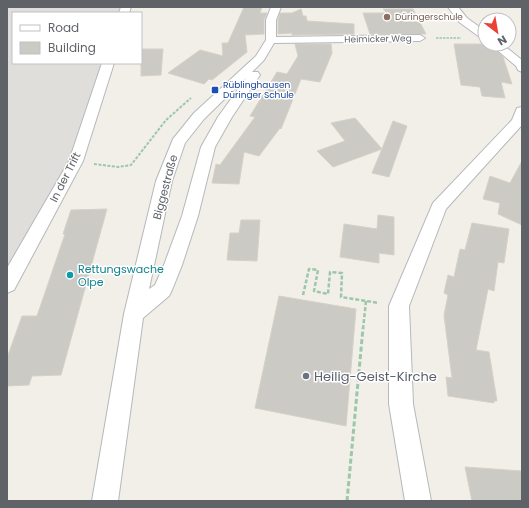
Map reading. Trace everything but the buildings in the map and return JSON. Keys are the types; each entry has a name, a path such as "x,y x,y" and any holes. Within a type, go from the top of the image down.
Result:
{"street":[{"path":"271,40 271,20 276,7"},
{"path":"453,7 463,20 477,30"},
{"name":"Heimicker Weg","path":"271,40 420,38"},
{"name":"Biggestraße","path":"105,501 134,314 164,181 178,142 199,116 254,65 271,40"},
{"path":"505,52 521,65 522,68"},
{"name":"In der Trift","path":"7,285 76,161 108,64"},
{"name":"Biggestraße","path":"134,314 162,290 173,265 190,216 208,147 255,74 254,65"},
{"path":"418,501 401,404 399,306 439,207 518,121 522,110"}],"path":[{"name":"Heimicker Weg","path":"420,38 460,38"},
{"path":"76,161 118,167 131,165 150,139 183,104 195,96 218,98"},
{"path":"303,295 309,268 318,270 314,291 328,294 330,272 342,273 341,297 399,306"},
{"path":"347,501 366,301"}],"shaded area":[{"path":"7,7 126,7 124,12 12,12 12,64 108,64 76,161 7,285"}],"place":[{"name":"Düringerschule","path":"387,17"},
{"name":"Rüblinghausen Düringer Schule","path":"215,90"},
{"name":"Rettungswache Olpe","path":"70,275"},
{"name":"Heilig-Geist-Kirche","path":"306,376"}]}
